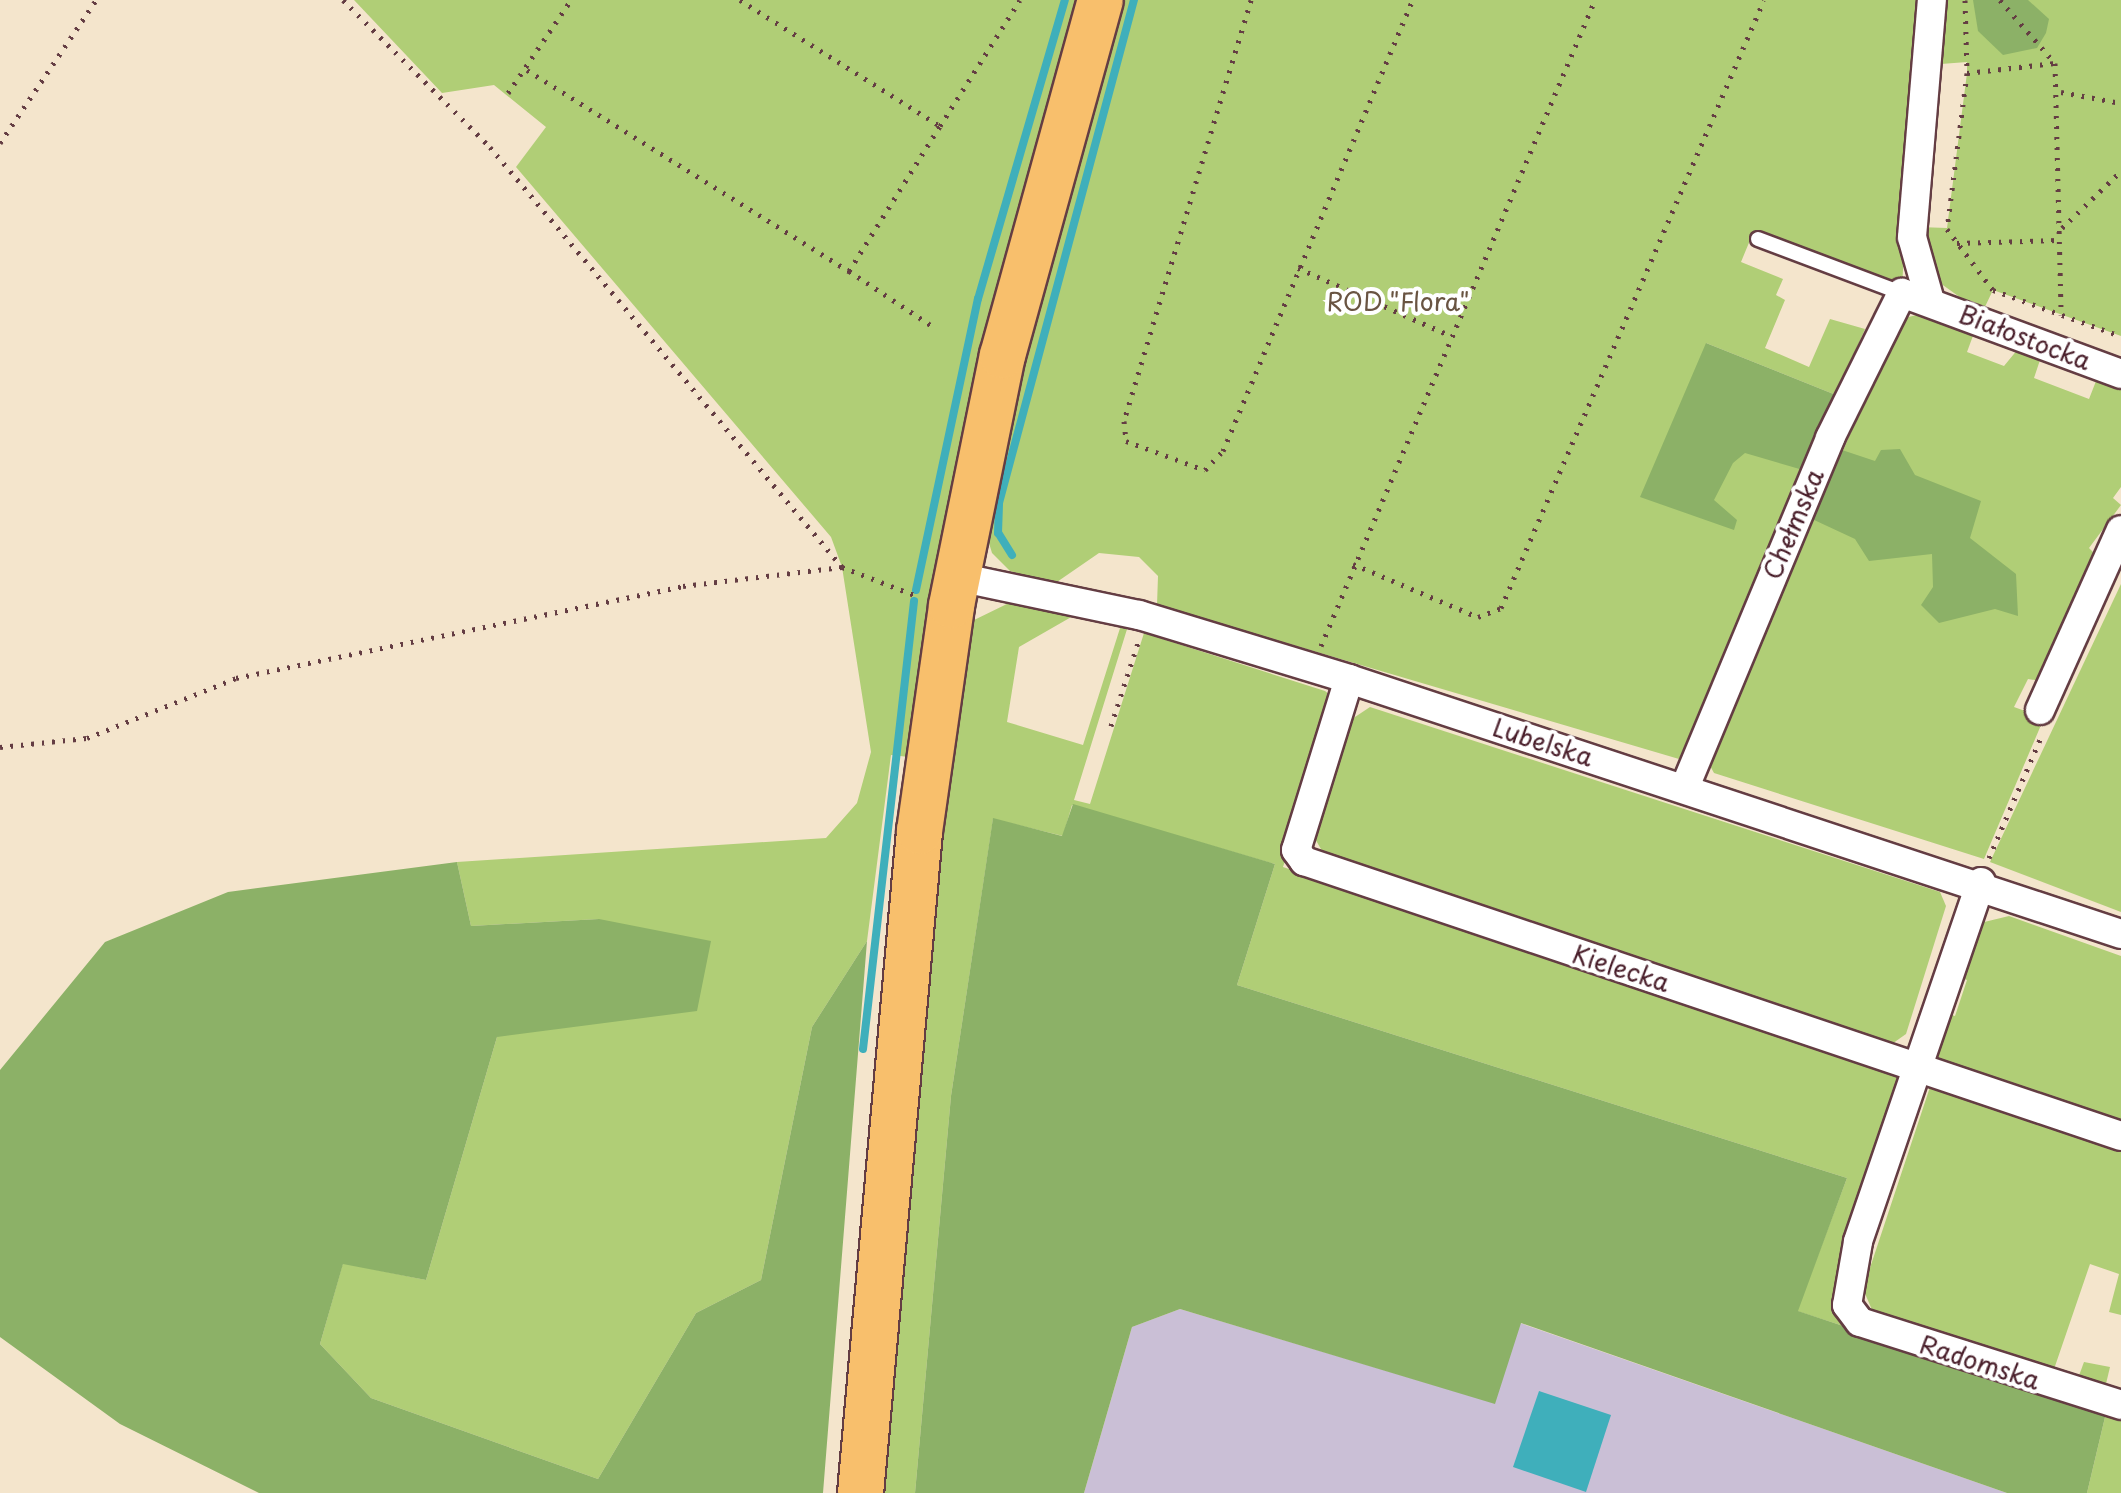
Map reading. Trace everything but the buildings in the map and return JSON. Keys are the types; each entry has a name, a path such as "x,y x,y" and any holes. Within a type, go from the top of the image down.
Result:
{"main road":[{"path":"860,1493 919,831 954,591 1002,355 1100,0"}],"street":[{"path":"1930,300 1912,236 1932,0"},
{"path":"1902,292 1930,300"},
{"name":"Chełmska","path":"1684,787 1830,438 1902,292"},
{"name":"Białostocka","path":"1930,300 2121,374"},
{"path":"2040,710 2121,530"},
{"name":"Lubelska","path":"954,591 1139,615 1684,787 1983,875 2121,934"},
{"name":"Kielecka","path":"1349,679 1296,850 1304,861 2121,1136"},
{"path":"1917,1068 1983,875"},
{"name":"Radomska","path":"1917,1068 1846,1280 1847,1305 1860,1322 2121,1405"}],"lane":[{"path":"1758,239 1902,292"}],"path":[{"path":"0,143 96,0"},
{"path":"343,0 502,162 842,567"},
{"path":"508,93 571,0"},
{"path":"740,0 940,126"},
{"path":"849,271 1020,0"},
{"path":"1252,0 1124,422 1126,441 1204,470 1223,451 1413,0"},
{"path":"1313,668 1449,335 1595,0"},
{"path":"1354,564 1478,618 1501,608 1764,0"},
{"path":"1966,0 1967,73 1947,229 1992,290 2121,336"},
{"path":"2000,0 2055,63 2060,92 2060,315"},
{"path":"1967,73 2055,63"},
{"path":"527,70 935,328"},
{"path":"2060,92 2121,103"},
{"path":"2060,230 2121,171"},
{"path":"1957,243 2060,240"},
{"path":"1298,268 1449,335"},
{"path":"0,747 87,738 236,678 683,586 842,567 954,591"},
{"path":"1111,726 1142,630"},
{"path":"1983,875 2051,714 2040,710"}],"shaded area":[{"path":"1180,1309 1494,1403 1520,1323 2007,1493 1084,1493 1132,1327"}],"green space":[{"path":"354,0 1079,0 992,304 909,757 891,755 867,941 812,1027 761,1280 696,1313 598,1479 371,1398 320,1344 343,1263 426,1280 497,1037 599,919 471,926 457,862 826,838 857,803 871,752 842,567 831,537 516,167 546,127 494,85 442,93"},
{"name":"ROD \"Flora\"","path":"1119,0 1919,0 1902,287 1753,233 1741,262 1783,279 1776,295 1785,300 1765,348 1809,367 1830,319 1865,329 1836,395 1706,343 1803,470 1679,759 1157,605 1158,576 1139,557 1099,553 1054,584 1010,571 992,553 985,530 1021,355"},
{"path":"1940,0 2121,0 2121,336 1993,290 1982,313 1933,278 1919,227 1947,228 1967,73 1967,62 1941,64"},
{"path":"1973,0 2028,0 2049,19 2046,33 2037,48 2003,55 1978,31"},
{"path":"1921,314 1974,333 1967,352 2004,366 2018,349 2041,357 2034,378 2089,399 2098,376 2121,384 2121,487 2113,498 2121,505 2089,548 2098,557 2041,681 2028,679 2014,707 2044,718 1984,859 1714,773 1708,762 1900,319"},
{"path":"1706,343 1836,395 1803,470 1745,453 1733,463 1714,500 1737,520 1734,530 1640,497"},
{"path":"1900,449 1915,475 1981,501 1970,538 2016,574 2018,616 1995,609 1939,623 1921,605 1933,587 1932,554 1869,561 1855,539 1812,519 1842,450 1875,461 1881,450"},
{"path":"2121,584 2121,912 1990,862"},
{"path":"1013,601 1073,616 1019,647 1007,722 1083,745 1121,625 1128,626 1074,800 1090,804 1144,633 1325,691 1336,700 1283,867 1908,1077 1840,1283 1865,1333 1797,1311 1847,1178 1237,985 1275,864 1072,805 1063,836 993,819 951,1096 915,1493 875,1493 932,840 968,623"},
{"path":"1370,707 1940,892 1946,906 1906,1034 1889,1046 1325,856 1314,837 1349,721"},
{"path":"1073,804 1275,864 1237,985 1847,1178 1798,1311 2106,1413 2087,1493 2007,1493 1521,1323 1495,1404 1180,1309 1132,1327 1084,1493 915,1493 951,1096 993,818 1062,836"},
{"path":"457,862 471,926 599,919 711,941 697,1011 497,1037 426,1280 343,1264 320,1344 371,1398 598,1479 696,1313 761,1280 812,1027 867,941 823,1493 259,1493 120,1424 0,1337 0,1070 105,942 228,892"},
{"path":"2009,916 2121,956 2121,1129 1936,1057 1945,1013 1955,1016 1967,980 1958,977 1976,924"},
{"path":"1931,1084 2121,1146 2121,1315 2109,1312 2119,1274 2090,1264 2052,1375 1876,1319 1863,1289"},
{"path":"2084,1362 2110,1367 2105,1388 2077,1381"},
{"path":"2106,1413 2121,1417 2121,1493 2087,1493"}],"water":[{"path":"1539,1391 1611,1415 1586,1492 1513,1467"}],"waterway":[{"path":"916,590 978,299 1065,0"},
{"path":"1012,555 998,533 999,503 1134,0"},
{"path":"863,1049 914,601"}]}
